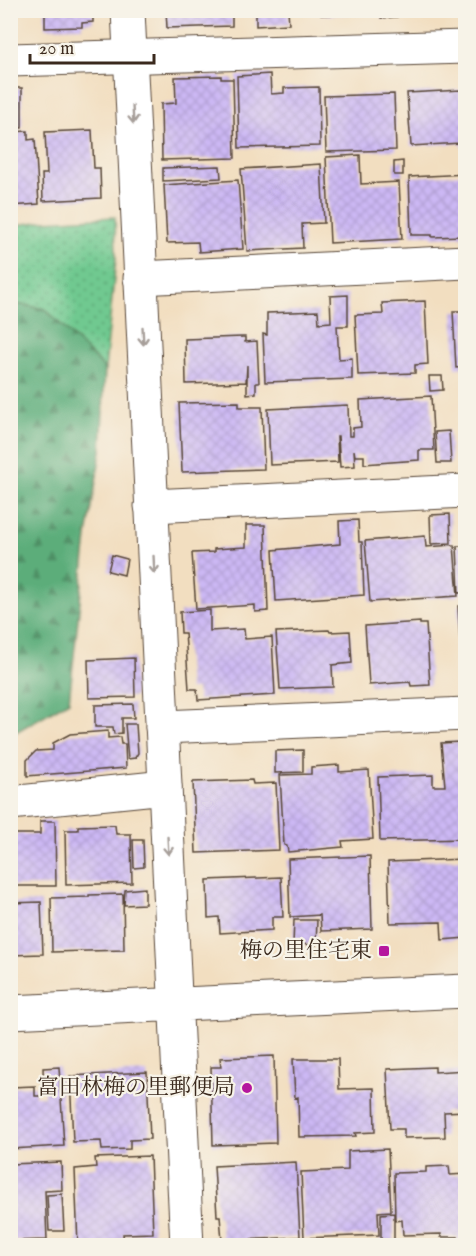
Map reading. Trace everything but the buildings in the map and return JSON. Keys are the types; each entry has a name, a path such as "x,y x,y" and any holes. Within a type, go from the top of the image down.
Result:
{"street":[{"path":"128,10 187,1245"},
{"path":"10,60 465,47"},
{"path":"140,278 465,262"},
{"path":"152,506 465,491"},
{"path":"162,727 465,714"},
{"path":"10,803 165,787"},
{"path":"10,1012 465,991"}],"green space":[{"path":"115,217 116,258 105,369 45,309 11,303 11,226 44,221"},
{"path":"11,303 45,309 105,369 101,451 87,537 69,701 11,735"}],"place":[{"name":"梅の里住宅東","path":"384,951"},
{"name":"富田林梅の里郵便局","path":"247,1088"}]}
